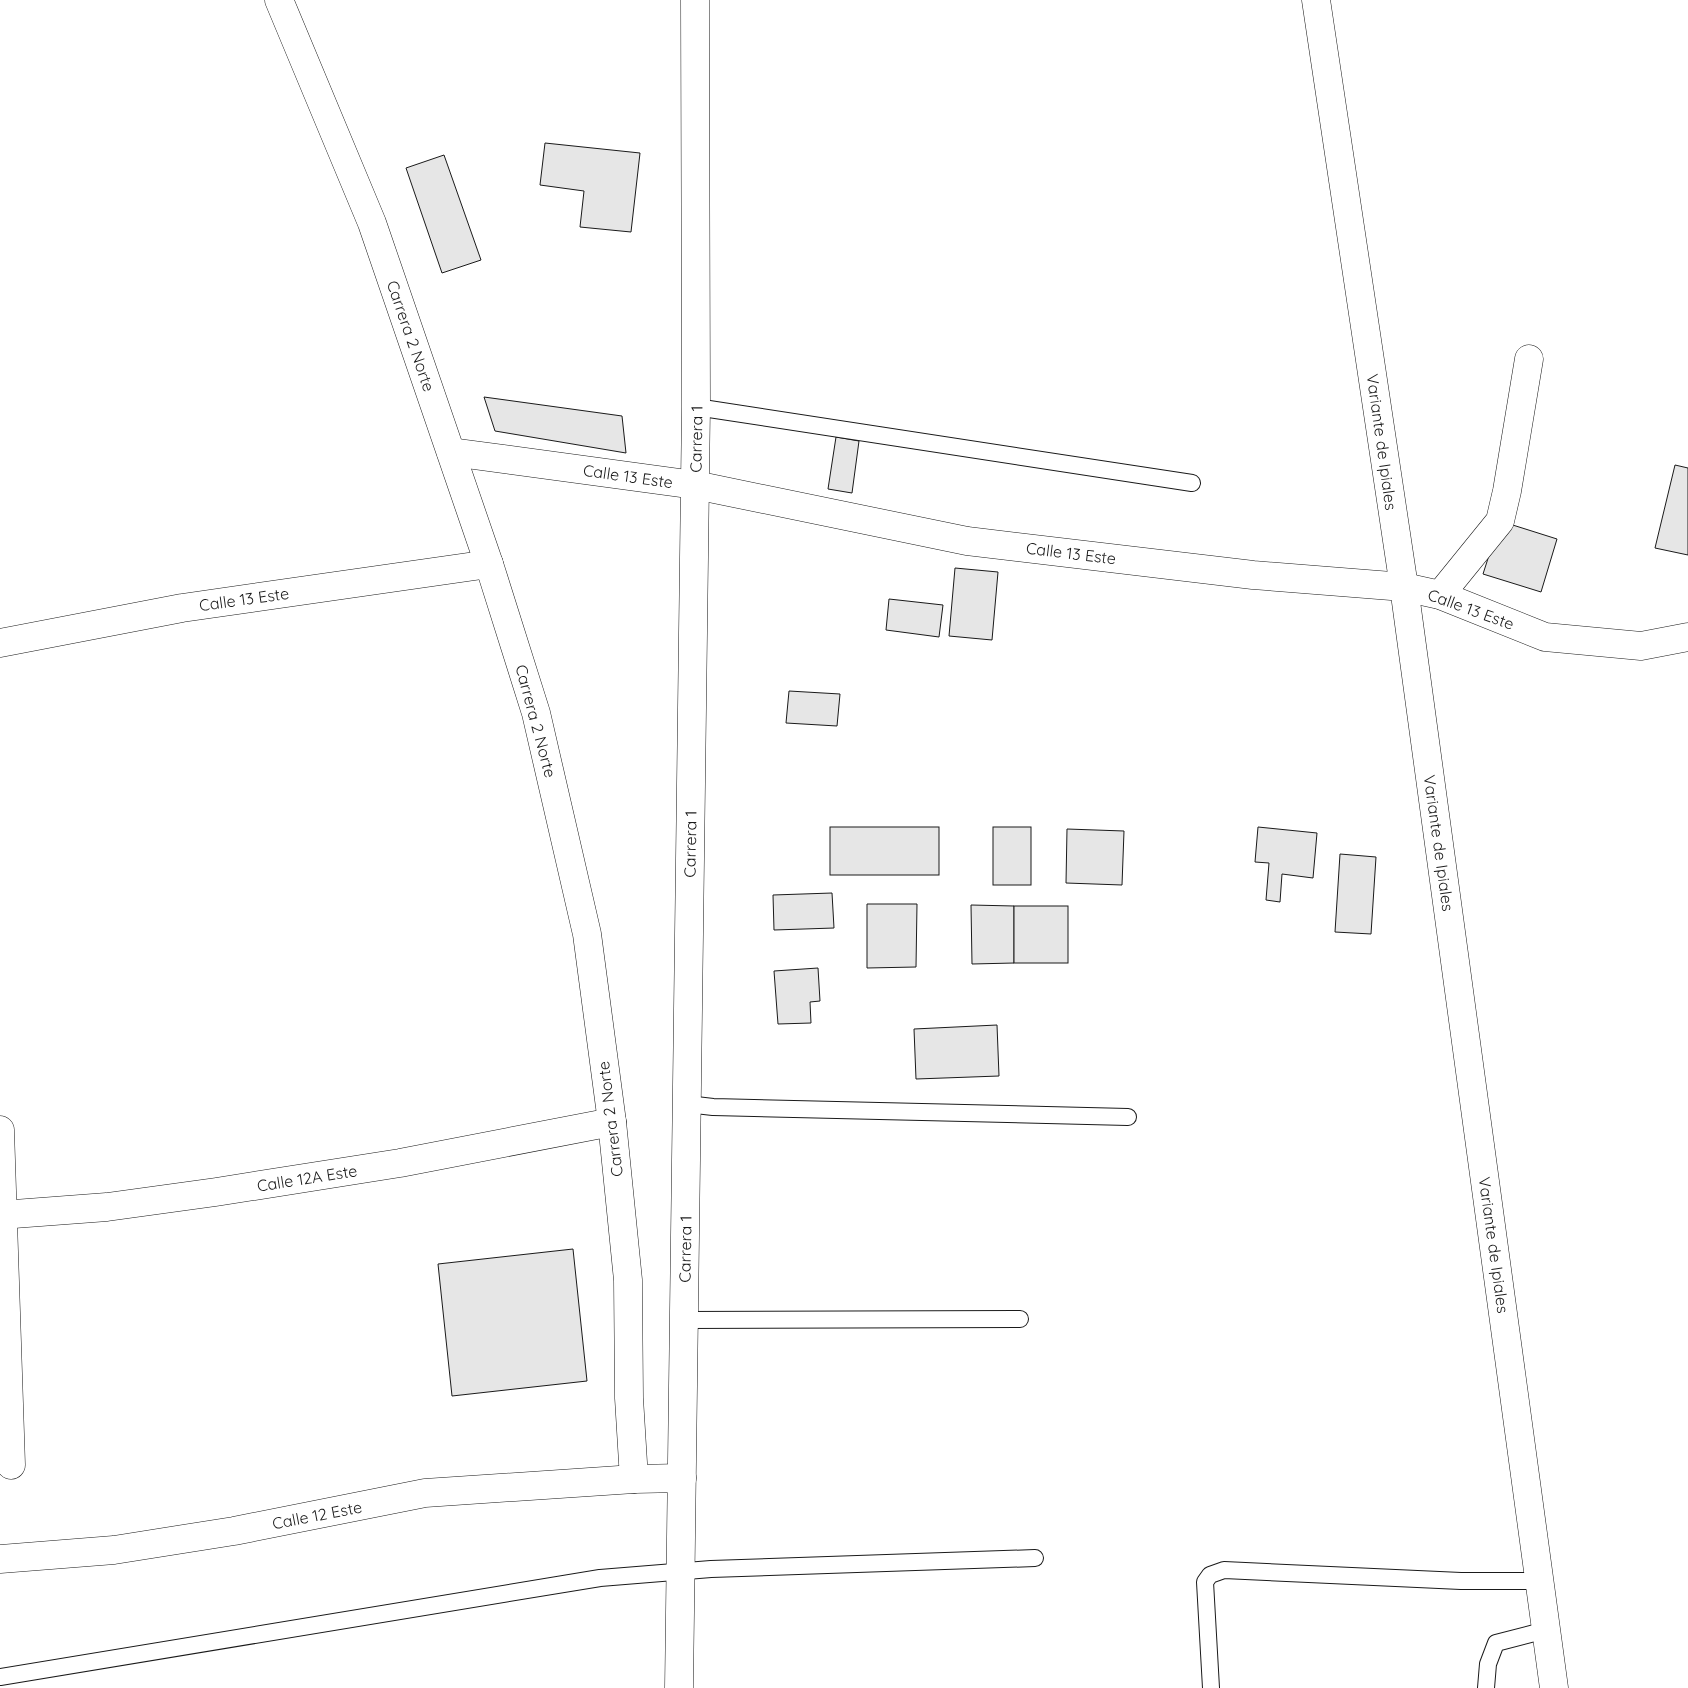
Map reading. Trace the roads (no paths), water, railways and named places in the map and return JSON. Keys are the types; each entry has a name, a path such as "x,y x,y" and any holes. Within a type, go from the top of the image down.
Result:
{"main road":[{"name":"Carrera 2 Norte","path":"279,0 372,222 489,564 536,713 587,934 612,1122 628,1280 629,1398 634,1479"},
{"name":"Carrera 1","path":"680,1688 696,407 695,0"},
{"name":"Variante de Ipiales","path":"1316,0 1404,587 1554,1688"},
{"path":"1440,595 1500,521 1507,491 1529,359"},
{"name":"Calle 13 Este","path":"451,452 695,485 967,541 1253,575 1404,587 1440,595 1544,637 1641,646 1688,637"},
{"name":"Calle 13 Este","path":"0,644 182,608 489,564"},
{"name":"Calle 12A Este","path":"1,1215 107,1207 216,1192 400,1163 612,1122"},
{"path":"0,1130 1,1215 11,1465"},
{"name":"Calle 12 Este","path":"0,1559 114,1550 160,1543 234,1531 425,1493 634,1479 682,1478"}],"lane":[{"path":"696,407 1192,483"},
{"path":"687,1104 713,1107 1128,1117"},
{"path":"684,1320 1020,1319"},
{"path":"0,1677 600,1578 681,1571 1035,1558"},
{"path":"1211,1688 1205,1582 1210,1575 1224,1570 1461,1581 1540,1581"},
{"path":"1486,1688 1488,1664 1496,1643 1546,1630"}]}
